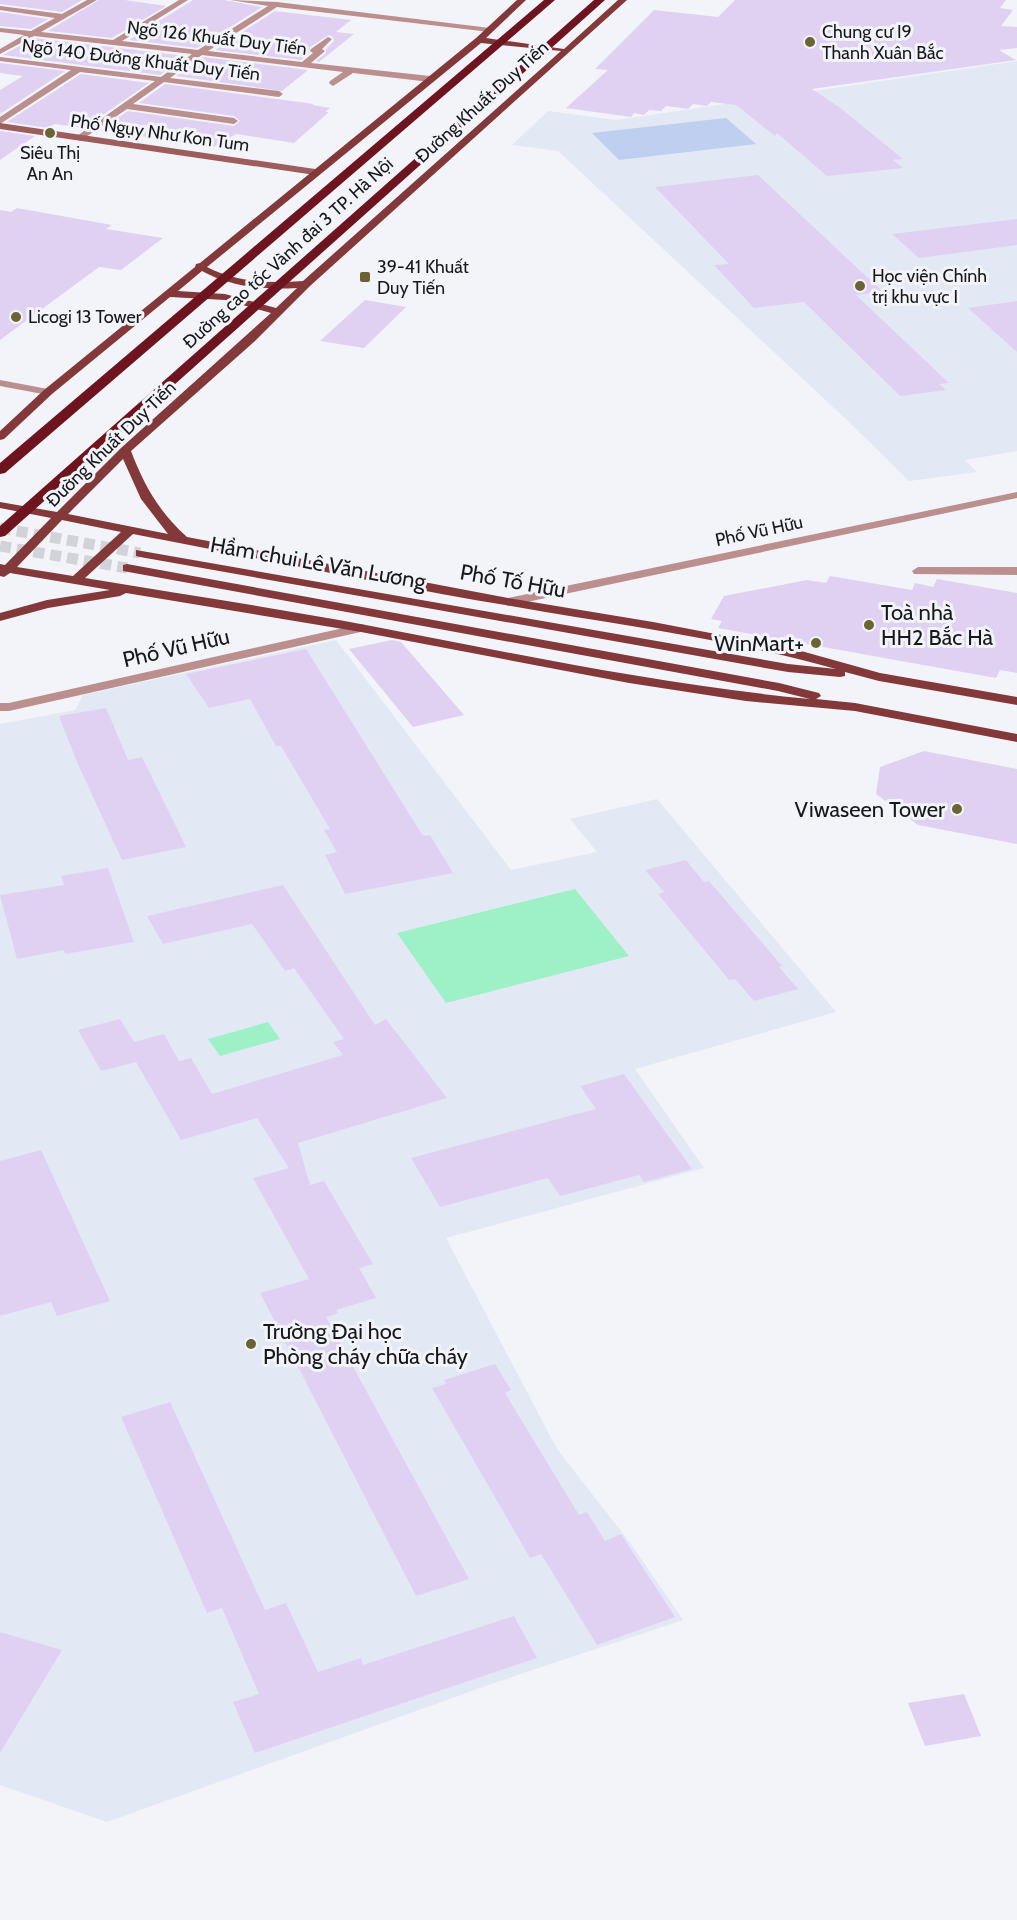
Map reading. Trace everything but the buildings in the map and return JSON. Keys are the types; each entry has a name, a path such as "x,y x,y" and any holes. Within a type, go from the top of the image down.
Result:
{"highway":[{"path":"508,35 543,0"},
{"name":"Đường cao tốc Vành đai 3 TP. Hà Nội","path":"0,470 550,0"},
{"name":"Đường cao tốc Vành đai 3 TP. Hà Nội","path":"0,533 600,0"},
{"path":"553,41 605,0"}],"main road":[{"path":"0,437 48,392 199,266 479,40 522,0"},
{"name":"Đường Khuất Duy Tiến","path":"3,571 125,450 279,313 306,284 623,0"},
{"path":"479,40 565,50"},
{"path":"199,266 216,277 236,283 281,286 306,284"},
{"path":"168,294 226,295 279,313"},
{"path":"0,428 18,422"},
{"path":"125,450 148,503 168,529 184,541"},
{"name":"Phố Tố Hữu","path":"0,505 508,602 794,653 879,677 1017,701"},
{"path":"75,581 131,529"},
{"name":"Hầm chui Lê Văn Lương","path":"140,553 788,669 879,677"},
{"name":"Hầm chui Lê Văn Lương","path":"127,568 779,687 855,707"},
{"path":"3,571 140,590 361,628 629,679 746,697 855,707 1017,738"},
{"path":"0,617 47,604 140,590"}],"street":[{"path":"0,52 93,0"},
{"path":"114,43 184,0"},
{"path":"234,0 278,3 490,30"},
{"path":"80,138 201,52 278,3"},
{"path":"0,8 64,17"},
{"name":"Ngõ 126 Khuất Duy Tiến","path":"0,30 430,79"},
{"path":"304,64 321,51 314,51 328,39"},
{"name":"Ngõ 140 Đường Khuất Duy Tiến","path":"0,59 279,94"},
{"path":"0,123 77,70"},
{"path":"333,83 351,70"},
{"path":"125,106 234,121"},
{"name":"Phố Ngụy Như Kon Tum","path":"0,123 80,138 315,172"},
{"path":"0,383 48,392"},
{"name":"Phố Vũ Hữu","path":"508,602 1017,495"},
{"path":"918,571 1017,571"},
{"name":"Phố Vũ Hữu","path":"0,707 9,707 361,628"}],"shaded area":[{"name":"Học viện Chính trị khu vực I","path":"1017,61 1017,451 965,460 977,472 909,481 849,422 558,151 512,145 548,111 616,120"},
{"name":"Trường Đại học Phòng cháy chữa cháy","path":"336,640 511,870 597,852 570,819 657,799 836,1012 635,1069 704,1168 446,1238 557,1449 631,1544 683,1620 494,1683 107,1822 0,1785 0,724 75,710 83,695"}],"green space":[{"path":"575,889 629,956 446,1003 397,933"},
{"path":"268,1022 280,1039 220,1056 208,1039"}],"water":[{"path":"726,118 756,144 619,160 592,133"}],"tunnel":[{"path":"0,528 140,553"},
{"path":"0,546 127,568"}],"place":[{"name":"Chung cư I9 Thanh Xuân Bắc","path":"810,42"},
{"name":"Siêu Thị An An","path":"50,133"},
{"name":"39-41 Khuất Duy Tiến","path":"365,277"},
{"name":"Học viện Chính trị khu vực I","path":"860,286"},
{"name":"Licogi 13 Tower","path":"16,317"},
{"name":"Toà nhà HH2 Bắc Hà","path":"869,625"},
{"name":"WinMart+","path":"816,643"},
{"name":"Viwaseen Tower","path":"957,809"},
{"name":"Trường Đại học Phòng cháy chữa cháy","path":"251,1344"}]}
